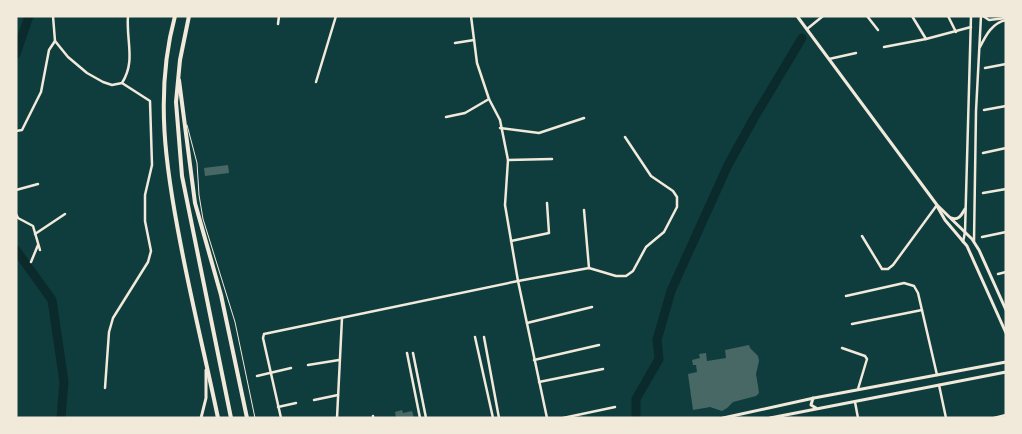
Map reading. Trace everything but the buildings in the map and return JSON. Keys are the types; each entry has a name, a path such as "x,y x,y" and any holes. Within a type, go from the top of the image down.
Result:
{"highway":[{"path":"175,16 164,81 165,156 193,306 218,418"},
{"path":"189,16 178,72 176,111 182,176 231,418"},
{"path":"178,72 195,203 222,294 247,418"}],"main road":[{"path":"798,16 937,205 945,220 963,242 970,253 1005,330"},
{"path":"937,205 974,242 1006,310"},
{"path":"950,217 958,218 965,209"},
{"path":"201,418 206,398 206,360"},
{"path":"723,418 814,398 1006,362"},
{"path":"770,418 1006,372"},
{"path":"814,398 811,400 811,404 818,408"}],"street":[{"path":"53,16 55,41 68,57 87,73 112,85 122,83 150,100 152,164 145,195 145,221 151,251 148,262 114,318 110,332 106,388"},
{"path":"122,83 128,74 130,60 128,16"},
{"path":"278,24 279,16"},
{"path":"316,82 336,16"},
{"path":"471,16 477,63 489,99 500,120 500,128 508,160 504,205 547,418"},
{"path":"807,30 823,16"},
{"path":"866,16 878,30"},
{"path":"912,16 926,39"},
{"path":"948,16 956,32"},
{"path":"963,242 965,232 971,16"},
{"path":"974,242 979,48 982,16 992,20 1006,19"},
{"path":"979,48 990,30 996,24 1006,19"},
{"path":"884,47 926,39 971,27"},
{"path":"455,43 474,40"},
{"path":"16,131 22,130 41,92 49,50 55,41"},
{"path":"829,59 856,53"},
{"path":"986,68 1006,64"},
{"path":"446,117 465,113 489,99"},
{"path":"984,110 1006,106"},
{"path":"500,128 539,132 584,118"},
{"path":"281,418 264,334 589,268 616,276 626,276 633,271 646,247 664,232 677,207 677,197 673,191 651,176 625,137"},
{"path":"983,153 1006,148"},
{"path":"508,160 552,158"},
{"path":"16,190 38,184"},
{"path":"983,193 1006,189"},
{"path":"966,195 974,195"},
{"path":"512,242 549,233 547,203"},
{"path":"862,236 882,269 888,269 893,265 937,205"},
{"path":"584,210 589,268"},
{"path":"16,214 18,218 33,226 40,250"},
{"path":"35,234 65,214"},
{"path":"982,236 1006,232"},
{"path":"31,262 38,244"},
{"path":"998,274 1006,272"},
{"path":"846,296 904,283 911,284 916,289 937,375"},
{"path":"527,323 592,307"},
{"path":"852,324 922,310"},
{"path":"336,418 342,318"},
{"path":"484,336 499,418"},
{"path":"475,337 493,418"},
{"path":"534,360 598,345"},
{"path":"842,348 865,356 867,359 858,390"},
{"path":"406,353 420,418"},
{"path":"414,353 426,418"},
{"path":"308,365 339,360"},
{"path":"257,376 291,368"},
{"path":"539,382 604,369"},
{"path":"939,384 946,418"},
{"path":"314,400 338,395"},
{"path":"854,401 858,418"},
{"path":"278,407 296,403"},
{"path":"563,418 615,407"},
{"path":"994,418 1006,415"}],"lane":[{"path":"184,117 197,163 199,195 204,220 235,322 255,418"}],"waterway":[{"path":"16,54 29,16"},
{"path":"636,418 636,399 659,359 657,340 671,291 728,165 802,38"},
{"path":"16,250 52,300 64,382 61,418"}]}
